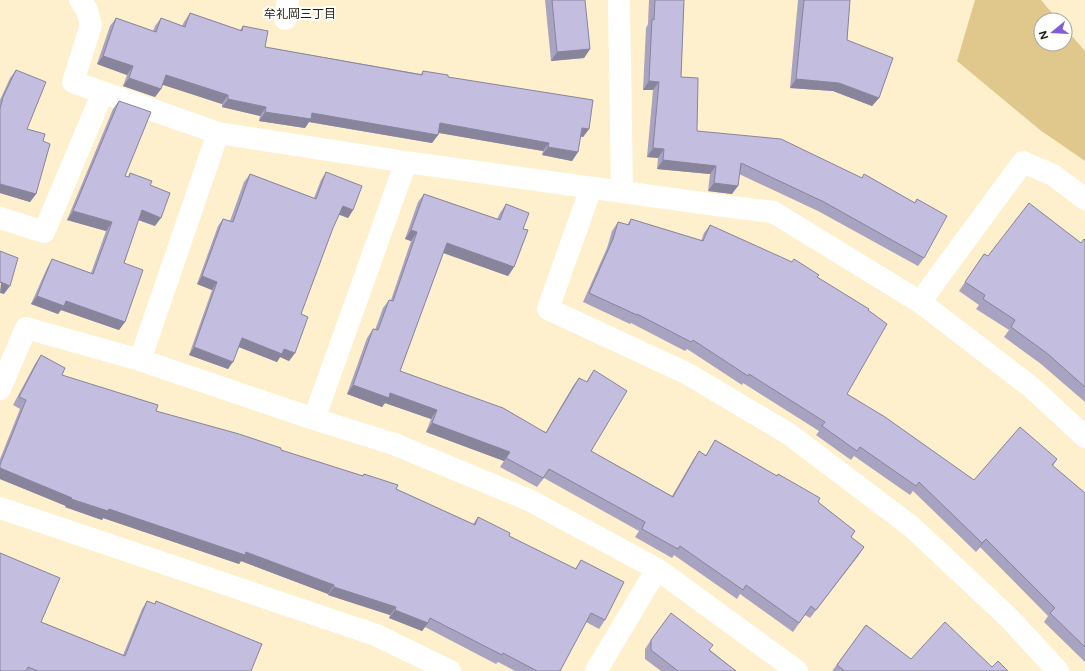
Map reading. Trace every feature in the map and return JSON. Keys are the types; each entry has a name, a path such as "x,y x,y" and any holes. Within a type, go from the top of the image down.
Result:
{"street":[{"path":"80,0 87,10 91,25 73,82 218,133 406,162 773,212 920,302 1032,387 1085,438"},
{"path":"619,0 622,192"},
{"path":"0,218 44,232 103,92"},
{"path":"140,360 218,133"},
{"path":"314,419 406,162"},
{"path":"920,302 1023,162 1053,175 1085,199"},
{"path":"591,188 548,309 686,373 789,434 912,527 1010,618 1058,671"},
{"path":"0,390 26,328 140,360 314,419 394,444 528,500 657,569 797,671"},
{"path":"0,508 376,635 450,671"},
{"path":"596,671 657,569"}],"shaded area":[{"path":"975,0 1041,0 1051,12 1033,12 1033,52 1073,52 1073,37 1085,51 1085,161 1040,130 957,61"}],"building":[{"path":"552,0 585,0 590,49 557,52"},
{"path":"655,0 684,0 681,77 698,78 697,131 781,139 862,178 864,174 915,203 917,199 947,216 924,258 824,202 741,163 738,186 714,183 716,166 663,160 664,149 653,148 659,82 649,81 652,19 654,20"},
{"path":"804,0 850,0 847,40 893,58 879,98 839,83 796,79"},
{"path":"190,13 242,31 243,26 268,31 265,47 422,75 423,71 448,75 448,77 593,100 589,129 582,128 578,152 548,147 549,143 440,123 438,135 312,113 311,119 265,112 266,107 228,99 228,95 166,75 161,89 129,78 133,66 103,56 116,18 156,32 161,18 185,27"},
{"path":"16,70 46,82 27,129 45,134 43,141 50,144 36,194 0,184 0,109 3,97"},
{"path":"119,101 151,112 125,176 129,177 130,173 152,181 150,185 170,193 161,218 142,210 124,263 143,270 125,322 66,301 64,306 37,296 52,259 93,274 112,222 73,211"},
{"path":"326,172 362,186 353,210 343,206 333,228 301,314 308,317 295,353 284,349 282,354 242,338 233,362 194,347 217,282 202,276 223,219 233,222 250,174 316,199"},
{"path":"424,194 500,220 506,204 529,213 523,229 528,230 514,267 447,243 400,371 503,408 546,433 579,378 587,382 594,370 627,391 591,451 673,497 699,451 706,456 715,440 777,476 778,474 820,498 818,502 855,531 851,537 864,547 816,610 811,606 799,623 746,585 743,590 680,546 678,549 642,529 645,522 549,469 543,478 506,458 510,452 432,423 437,410 390,393 389,398 353,385 373,329 378,330 389,300 393,301 417,232 411,230"},
{"path":"1029,203 1081,243 1084,239 1085,240 1085,387 1048,354 1011,327 1015,320 983,299 985,295 965,282 984,254 988,256"},
{"path":"631,219 703,241 710,225 792,262 794,259 819,275 817,277 869,309 868,310 887,324 847,394 885,417 974,480 1020,427 1057,459 1052,465 1085,493 1085,647 1050,613 1055,608 986,539 982,543 919,482 916,486 860,447 857,451 822,426 825,422 749,374 748,376 693,340 691,342 637,314 589,293 613,239 618,222 629,225"},
{"path":"0,251 18,258 10,286 1,282 0,283"},
{"path":"41,355 65,368 62,375 158,405 156,411 239,434 281,448 281,450 363,476 364,474 398,485 396,489 475,525 478,517 510,533 509,536 576,569 581,560 624,582 605,620 591,613 560,671 537,671 430,618 428,623 395,610 396,607 334,587 334,585 246,552 245,555 109,509 108,511 71,499 72,498 0,468 26,400 19,397"},
{"path":"0,553 60,578 41,622 125,656 147,601 155,604 156,601 262,644 251,671 38,671 28,667 26,671 1,671"},
{"path":"671,613 713,645 709,650 736,671 678,671 651,650 651,640"},
{"path":"945,622 992,667 998,661 1008,671 845,671 837,665 866,625 911,659"}],"district":[{"name":"牟礼岡三丁目","path":"300,14"}]}
